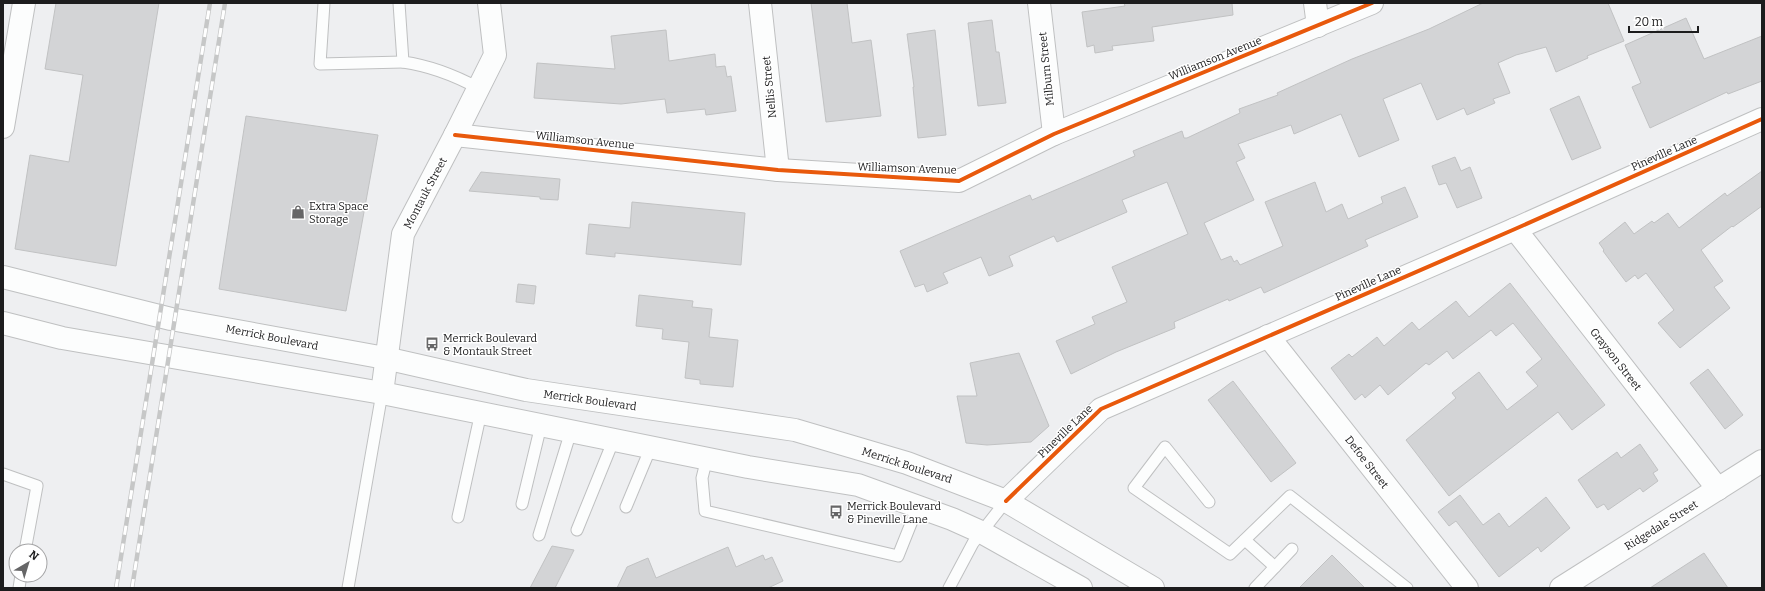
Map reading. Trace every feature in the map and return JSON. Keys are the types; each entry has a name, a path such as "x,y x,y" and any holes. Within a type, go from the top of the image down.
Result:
{"street":[{"path":"3,127 24,3"},
{"name":"Montauk Street","path":"382,393 385,358 403,234 495,55 489,3"},
{"name":"Nellis Street","path":"760,3 778,170"},
{"name":"Milburn Street","path":"1039,3 1054,134"},
{"path":"1315,3 1318,26"},
{"name":"Williamson Avenue","path":"455,135 778,170 959,180 1054,134 1372,3"},
{"name":"Pineville Lane","path":"1006,501 1101,409 1515,229 1762,119"},
{"name":"Grayson Street","path":"1515,229 1718,489"},
{"name":"Merrick Boulevard","path":"3,276 171,319 385,358 526,390 796,430 907,463 1006,501 1153,588"},
{"path":"3,323 62,338 382,393 748,467 858,485 918,506 981,532 1081,588"},
{"name":"Defoe Street","path":"1268,336 1467,588"},
{"name":"Ridgedale Street","path":"1561,588 1762,461"}],"lane":[{"path":"324,3 320,64 403,62 423,65 450,74 478,88"},
{"path":"399,3 403,62"},
{"path":"348,588 382,393"},
{"path":"458,517 481,412"},
{"path":"522,504 541,425"},
{"path":"539,535 571,431"},
{"path":"578,530 614,439"},
{"path":"626,507 651,447"},
{"path":"1209,502 1165,447 1134,488 1230,554 1290,496 1407,588"},
{"path":"706,458 702,478 705,511 898,556 918,506"},
{"path":"3,474 37,486 26,543"},
{"path":"949,588 973,542 1006,501"},
{"path":"1245,540 1275,567"},
{"path":"1255,588 1292,550"}],"building":[{"path":"56,3 159,3 116,266 15,249 30,155 69,162 83,75 45,69"},
{"path":"811,3 847,3 852,43 871,40 881,116 826,122"},
{"path":"1124,3 1232,3 1233,15 1152,27 1154,41 1112,46 1113,50 1095,53 1094,45 1087,47 1082,12 1125,6"},
{"path":"1483,3 1608,3 1624,41 1587,56 1588,58 1556,72 1546,47 1516,55 1498,63 1510,93 1493,99 1495,103 1467,115 1464,108 1437,120 1421,83 1383,99 1399,140 1359,157 1341,114 1294,134 1291,125 1238,144 1245,158 1236,162 1254,200 1204,223 1221,260 1231,256 1234,262 1237,260 1240,265 1283,246 1265,202 1315,182 1326,212 1342,204 1348,219 1383,203 1381,197 1405,187 1418,217 1365,240 1368,246 1264,293 1261,287 1174,322 1175,328 1116,352 1071,374 1056,341 1095,324 1092,317 1127,302 1112,267 1188,234 1167,182 1122,200 1127,212 1057,242 1054,236 1009,256 1013,266 989,276 981,257 943,273 948,283 927,292 924,284 915,287 900,251 1030,195 1032,200 1135,156 1133,151 1182,131 1184,138 1187,138 1240,113 1239,109 1278,95 1277,93 1352,59 1429,29"},
{"path":"1686,18 1704,59 1762,36 1762,81 1728,94 1727,92 1650,128 1632,87 1641,83 1625,45"},
{"path":"992,20 996,52 999,52 1006,103 978,106 968,23"},
{"path":"666,30 669,61 715,54 716,67 725,66 727,77 731,76 736,111 706,115 705,109 667,113 665,99 621,104 534,98 537,63 615,69 611,36"},
{"path":"935,30 946,135 918,138 914,87 907,34"},
{"path":"1579,96 1601,148 1572,160 1550,109"},
{"name":"Extra Space Storage","path":"246,116 378,135 346,311 219,289"},
{"path":"1455,157 1461,171 1470,167 1482,198 1457,208 1446,183 1439,185 1432,166"},
{"path":"1762,171 1762,206 1733,227 1732,226 1701,250 1723,281 1714,287 1730,308 1680,348 1658,323 1674,310 1646,273 1638,279 1635,275 1626,282 1603,251 1604,250 1599,243 1625,222 1634,234 1652,221 1654,223 1668,213 1679,228 1725,193 1727,196"},
{"path":"481,172 560,179 558,200 469,191"},
{"path":"632,202 745,213 741,265 615,253 615,257 586,254 589,224 630,228"},
{"path":"1510,283 1605,405 1572,430 1558,412 1449,496 1406,440 1456,398 1452,393 1479,372 1507,410 1538,386 1526,372 1542,359 1513,323 1496,336 1491,330 1453,359 1447,351 1429,365 1426,363 1388,395 1380,385 1365,398 1362,394 1355,400 1331,368 1349,354 1352,357 1377,337 1384,346 1412,322 1419,330 1456,301 1469,317"},
{"path":"518,284 536,286 534,304 516,302"},
{"path":"639,295 693,301 692,307 712,309 709,337 738,340 733,387 700,384 700,380 685,378 689,342 662,339 663,329 636,326"},
{"path":"1019,353 1049,426 1031,442 987,445 966,443 957,396 977,396 970,363"},
{"path":"1708,369 1743,415 1725,429 1690,383"},
{"path":"1233,381 1296,463 1271,482 1208,400"},
{"path":"1640,444 1658,470 1653,473 1658,481 1643,492 1640,488 1608,510 1604,504 1597,508 1578,480 1617,452 1621,458"},
{"path":"1460,495 1483,525 1499,513 1509,527 1546,497 1570,528 1541,552 1538,547 1499,577 1456,521 1449,526 1438,512"},
{"path":"552,546 574,550 555,588 530,588"},
{"path":"728,547 736,567 763,555 765,560 772,557 783,581 768,588 617,588 627,567 648,558 656,578"},
{"path":"1704,553 1728,588 1650,588"},
{"path":"1332,555 1365,588 1299,588"}],"railway":[{"path":"116,588 210,3"},
{"path":"132,588 225,3"}],"cycle path":[{"path":"455,135 778,170 959,181 1054,134 1372,3"},
{"path":"1006,501 1101,409 1515,229 1762,119"}],"place":[{"name":"Extra Space Storage","path":"298,212"},
{"name":"Merrick Boulevard & Montauk Street","path":"432,344"},
{"name":"Merrick Boulevard & Pineville Lane","path":"836,512"}]}
